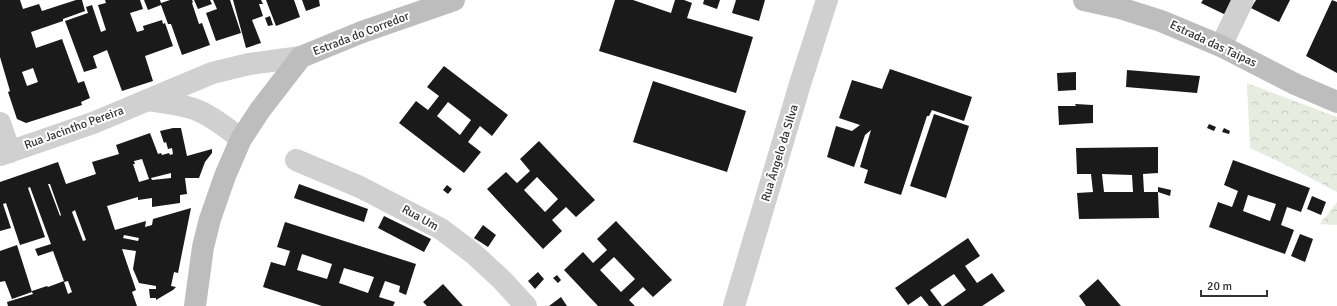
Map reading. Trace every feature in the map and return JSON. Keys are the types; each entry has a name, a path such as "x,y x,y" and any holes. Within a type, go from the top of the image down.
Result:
{"main road":[{"name":"Estrada do Corredor","path":"195,306 200,266 210,219 225,176 241,139 260,110 301,57 343,39 454,0"},
{"name":"Estrada das Taipas","path":"1084,0 1120,8 1161,21 1221,46 1295,84 1337,102"}],"street":[{"name":"Rua Ângelo da Silva","path":"734,306 827,0"},
{"path":"1221,46 1243,0"},
{"name":"Rua Jacintho Pereira","path":"5,153 93,123 212,73 249,64 301,57"},
{"path":"147,100 177,105 199,111 221,124 241,139"},
{"path":"0,123 5,153"},
{"name":"Rua Um","path":"296,160 360,187 441,229 474,254 502,280 526,306"}],"green space":[{"path":"1247,83 1337,117 1337,192 1250,148"},
{"path":"1337,202 1337,225 1320,224"}],"building":[{"path":"0,0 20,0 23,9 39,4 42,11 76,0 82,0 85,11 63,19 63,21 31,32 36,48 62,39 78,83 84,81 90,98 81,102 82,105 26,123 17,119 8,92 10,91 0,57","holes":["33,68 38,82 27,86 22,72"]},
{"path":"105,0 140,0 143,9 130,13 137,32 144,30 143,26 162,20 163,24 165,23 173,46 145,56 153,81 122,91 107,50 93,56 97,68 84,72 65,21 88,13 86,7 92,5 101,32 106,30 98,5 106,3"},
{"path":"144,0 160,0 161,3 170,0 192,0 199,24 202,23 210,45 182,55 171,24 168,24 161,5 148,10"},
{"path":"194,0 210,0 212,4 198,9"},
{"path":"213,0 230,0 241,33 216,41 206,13 217,9"},
{"path":"233,0 261,0 263,4 259,4 263,16 252,20 261,43 246,48"},
{"path":"266,0 294,0 300,17 276,26"},
{"path":"302,0 319,0 320,6 306,11"},
{"path":"615,0 633,0 671,13 675,0 684,0 692,3 687,18 753,37 736,93 599,51"},
{"path":"704,0 720,0 717,9 703,4"},
{"path":"736,0 765,0 759,21 732,13"},
{"path":"1203,0 1236,0 1228,16 1201,3"},
{"path":"1256,0 1290,0 1279,22 1251,8"},
{"path":"1332,0 1337,2 1337,73 1306,56"},
{"path":"270,16 273,25 268,26 265,18"},
{"path":"444,66 508,115 492,136 480,126 468,142 481,152 464,173 399,123 416,101 428,110 439,96 427,87","holes":["448,102 471,120 460,135 437,116"]},
{"path":"890,69 972,97 964,121 932,110 929,116 927,116 901,195 864,183 868,170 860,167 871,130 865,135 854,167 827,157 836,126 852,131 860,125 839,118 852,80 882,89"},
{"path":"1127,70 1200,76 1197,93 1126,87"},
{"path":"1076,72 1076,90 1058,91 1057,73"},
{"path":"653,81 746,111 727,172 633,142"},
{"path":"1075,104 1093,105 1093,123 1059,125 1058,106 1076,106"},
{"path":"934,114 969,126 946,198 910,186"},
{"path":"1209,124 1216,127 1214,131 1207,128"},
{"path":"173,128 181,128 187,156 212,149 212,153 205,162 199,178 185,178 187,194 180,195 180,203 152,207 152,198 138,200 138,197 107,206 115,230 146,221 145,227 152,225 153,219 191,208 178,273 174,272 171,286 176,287 173,290 156,300 156,298 150,298 149,289 156,289 156,286 139,283 133,269 136,251 122,249 136,290 132,292 137,306 8,306 7,302 33,294 32,291 64,281 53,251 38,256 35,249 51,244 30,187 28,188 45,237 20,245 6,203 3,204 11,228 0,231 0,182 58,162 66,184 96,174 92,162 119,154 116,145 150,133 158,154 161,153 162,155 169,153 170,155 173,154 172,148 168,149 166,142 164,143 160,131","holes":["142,159 149,179 139,182 133,164 135,164 134,161","171,173 171,178 152,180 151,178","48,184 50,184 61,215 60,216","75,210 86,240 83,241 72,212","124,235 139,238 138,241 123,238","68,281 72,292 68,294 64,282"]},
{"path":"1224,128 1230,131 1229,134 1222,132"},
{"path":"539,141 595,200 576,217 566,207 552,220 562,231 543,249 487,189 506,172 517,183 530,171 520,159","holes":["537,177 558,199 545,212 524,190"]},
{"path":"1158,147 1158,173 1143,174 1144,192 1158,192 1159,218 1079,219 1077,193 1093,192 1091,174 1077,174 1076,148","holes":["1102,174 1132,175 1133,192 1104,192"]},
{"path":"1233,160 1310,188 1301,212 1287,207 1281,225 1294,230 1285,254 1209,227 1218,202 1232,207 1238,191 1224,185","holes":["1248,195 1276,204 1270,221 1243,211"]},
{"path":"299,184 368,209 364,222 294,198"},
{"path":"447,185 452,189 448,194 443,190"},
{"path":"1158,187 1171,190 1170,196 1158,192"},
{"path":"1312,196 1326,202 1321,215 1307,209"},
{"path":"384,216 431,239 424,252 378,228"},
{"path":"616,221 672,280 653,297 643,287 629,300 635,306 598,306 564,270 583,252 593,263 607,250 597,239","holes":["614,257 635,279 621,292 600,270"]},
{"path":"285,222 416,264 406,295 399,292 400,286 385,281 379,297 395,302 393,306 322,306 263,287 271,262 285,266 290,251 277,247","holes":["302,254 332,264 327,279 297,270","344,268 374,277 368,293 339,283"]},
{"path":"483,225 496,235 488,247 474,238"},
{"path":"1300,234 1313,239 1305,262 1291,256"},
{"path":"968,238 980,256 965,266 977,283 992,273 1005,291 982,306 943,306 966,290 954,274 930,290 942,306 929,306 921,296 908,305 895,288"},
{"path":"17,245 32,292 12,299 5,281 0,282 0,251"},
{"path":"538,272 544,279 535,289 528,281"},
{"path":"557,275 561,280 558,283 553,278"},
{"path":"1098,279 1121,306 1086,306 1079,296"},
{"path":"443,284 463,306 427,306 423,302"},
{"path":"561,297 567,306 549,306"}]}
